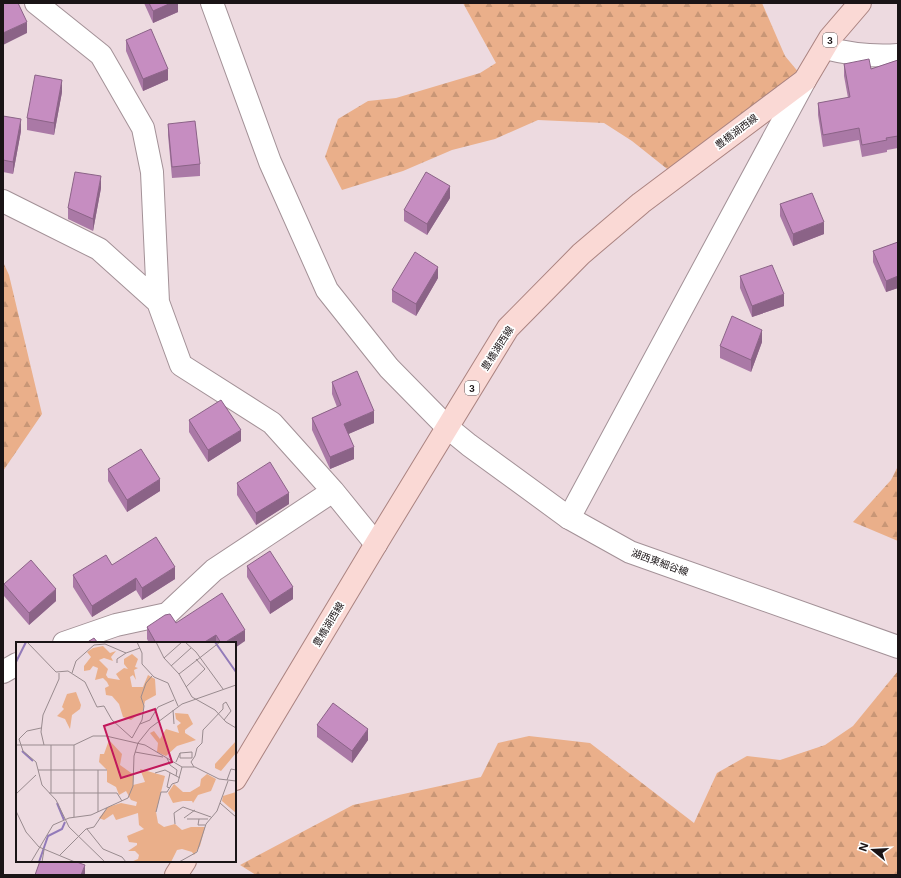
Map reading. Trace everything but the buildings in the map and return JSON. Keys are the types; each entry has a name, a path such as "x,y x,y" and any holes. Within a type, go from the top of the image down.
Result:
{"main road":[{"name":"豊橋湖西線","path":"236,777 508,328 581,254 641,202 805,80 830,38 860,3"},
{"path":"176,875 184,862"}],"street":[{"path":"36,3 101,55 143,128 152,172 158,302 181,365 272,423 333,491 376,544"},
{"name":"湖西東細谷線","path":"212,3 270,162 327,290 389,368 447,427 469,445 569,518 630,552 898,647"},
{"path":"825,48 846,53 878,56 898,55"},
{"path":"569,518 805,80"},
{"path":"3,201 100,248 158,302"},
{"path":"67,642 116,625 167,614 214,570 333,491"},
{"path":"3,672 16,665"}],"green space":[{"path":"463,3 762,3 785,56 805,80 676,176 632,141 604,123 538,120 495,139 452,150 403,171 342,190 325,157 338,119 368,101 396,98 480,73 496,63"},
{"path":"3,262 9,275 42,414 3,471"},
{"path":"898,466 898,541 853,522 891,480"},
{"path":"898,671 898,875 256,875 240,865 353,805 481,777 498,743 529,736 590,743 694,823 717,773 747,756 780,760 825,745 853,726"}]}
